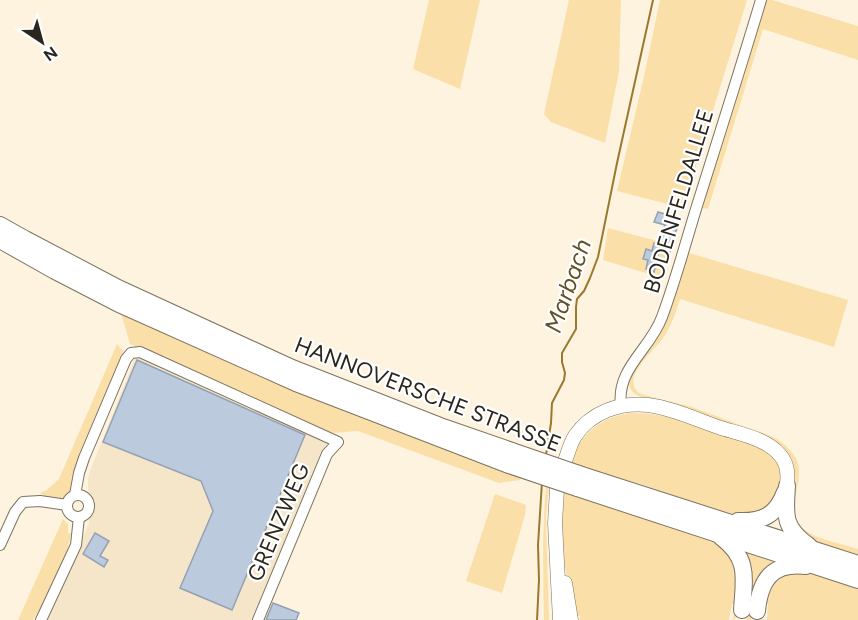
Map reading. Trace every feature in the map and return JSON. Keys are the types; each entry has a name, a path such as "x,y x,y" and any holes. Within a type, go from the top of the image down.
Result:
{"highway":[{"name":"HANNOVERSCHE STRASSE","path":"0,225 118,288 282,364 440,426 510,458"},
{"name":"HANNOVERSCHE STRASSE","path":"0,240 119,304 296,383 510,458 824,561 858,580"},
{"path":"749,615 741,559 720,527 765,517 778,506 787,486"},
{"path":"787,486 785,508 789,525 824,561"},
{"name":"HANNOVERSCHE STRASSE","path":"824,561 858,564"},
{"path":"749,615 769,576 792,566 824,561"}],"main road":[{"path":"565,461 579,430 598,414 621,406 655,406 761,441 783,459 788,474 787,486"},
{"path":"557,489 555,523 560,620"},
{"path":"557,549 567,588 571,620"}],"street":[{"name":"BODENFELDALLEE","path":"621,406 621,385 626,372 649,342 661,320 761,0"},
{"name":"GRENZWEG","path":"75,495 77,479 84,458 126,359 131,353 140,352 338,442 327,454 258,620"},
{"path":"75,495 82,495 88,499 90,506 88,513 79,517 70,514 67,505 69,499 75,495"},
{"path":"0,545 3,529 23,502 40,501 67,505"},
{"path":"41,620 76,545 79,517"}],"shaded area":[{"path":"429,0 480,0 460,89 413,69"},
{"path":"569,0 621,0 619,71 605,143 551,122 544,114"},
{"path":"660,0 747,0 683,208 617,191"},
{"path":"767,0 858,26 858,60 763,29 708,209 702,208"},
{"path":"608,228 672,245 662,278 603,260"},
{"path":"689,253 848,300 834,347 680,299 666,334 640,365 633,380 634,387 639,393 692,407 765,434 785,445 793,453 798,463 794,508 799,524 806,531 818,537 858,549 858,556 807,539 792,524 791,461 660,401 641,397 630,389 631,374 653,345 665,323"},
{"path":"121,313 145,325 151,324 522,477 520,480 499,483 358,431 332,433 130,344"},
{"path":"117,344 124,352 76,463 70,491 59,499 47,498 40,493 59,479"},
{"path":"139,348 332,433 252,620 46,620 89,523 88,479 90,471"},
{"path":"631,413 679,420 711,429 765,450 778,462 783,479 775,503 745,518 721,513 638,483 605,477 569,463 579,444 592,429 600,423"},
{"path":"546,485 549,486 546,518 549,620 544,620 543,536"},
{"path":"562,491 721,545 735,558 737,610 735,620 733,620 735,604 732,604 729,620 580,620 578,616 577,620 560,536"},
{"path":"495,494 526,505 502,593 466,581"},
{"path":"63,519 68,524 68,533 71,533 69,545 56,578 33,620 18,620"},
{"path":"743,551 779,561 753,603 751,620 747,620"},
{"path":"806,572 858,587 858,620 767,620 768,604 764,603 762,620 760,620 762,598 775,576"}],"building":[{"path":"658,212 680,218 669,255 659,251 654,272 646,269 648,260 643,259 646,249 652,251 654,243 660,244 665,225 654,222"},
{"path":"137,360 305,435 232,610 180,588 213,511 201,481 103,442"},
{"path":"95,533 109,541 100,556 108,560 104,567 83,554"},
{"path":"273,603 299,613 296,620 266,620"}],"waterway":[{"name":"Marbach","path":"546,455 552,403 564,380 562,353 576,329 577,299 584,291 598,257 653,0"},
{"name":"Marbach","path":"537,620 542,482"}]}
